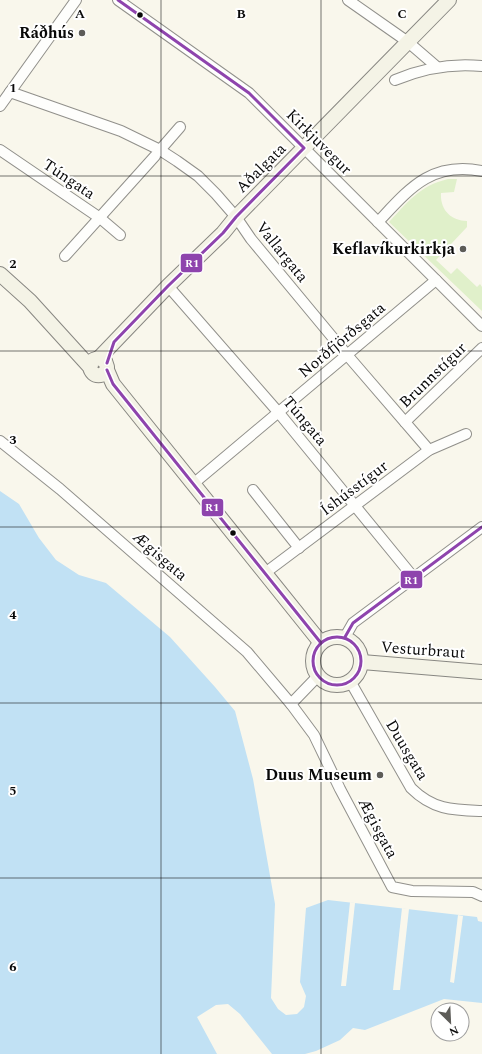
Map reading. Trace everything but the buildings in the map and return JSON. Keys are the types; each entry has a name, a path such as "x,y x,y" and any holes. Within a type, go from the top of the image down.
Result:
{"street":[{"path":"0,106 76,0"},
{"name":"Kirkjuvegur","path":"118,0 249,93 482,326"},
{"path":"348,0 408,42 437,67"},
{"name":"Aðalgata","path":"99,365 114,342 168,286 223,233 236,217 449,0"},
{"path":"395,80 415,72 437,67 457,65 482,66"},
{"name":"Vallargata","path":"10,92 121,131 157,153 177,161 198,176 236,217 251,239 348,356 429,450"},
{"path":"65,256 180,127"},
{"name":"Túngata","path":"0,150 100,218 120,235"},
{"path":"378,222 406,192 422,180 452,169 472,169 482,171"},
{"path":"0,274 30,301 68,342 99,365 321,642"},
{"name":"Norðfjörðsgata","path":"193,484 348,356 436,280"},
{"name":"Túngata","path":"168,286 279,413 414,578"},
{"name":"Brunnstígur","path":"405,422 482,348"},
{"name":"Íshússtígur","path":"265,573 429,450 466,434"},
{"name":"Ægisgata","path":"0,441 60,489 247,652 291,704 314,736 340,790 392,888 412,891 472,892 482,896"},
{"path":"253,490 299,548"},
{"path":"344,638 353,623 482,527"},
{"path":"332,637 344,638 355,644 359,649 362,662 360,670 356,676 350,681 341,685 336,685 326,682 318,676 315,671 313,661 315,651 321,642 332,637"},
{"name":"Vesturbraut","path":"362,662 482,672"},
{"path":"291,704 318,676"},
{"name":"Duusgata","path":"350,681 411,788 416,793 428,802 444,808 482,812"}],"green space":[{"path":"448,179 457,179 454,192 441,193 442,205 451,217 467,221 467,227 436,260 451,274 457,268 477,287 480,284 482,287 482,311 389,222 408,201 422,190"}],"water":[{"path":"0,491 19,504 39,538 56,560 79,575 106,583 170,637 235,711 253,779 275,904 271,998 278,1009 286,1015 297,1014 304,1007 306,996 300,982 306,908 328,900 477,917 478,921 482,922 482,1003 444,999 436,1002 430,1002 430,1004 365,1030 353,1028 340,1040 316,1051 305,1054 272,1054 240,1014 228,1004 216,1005 197,1017 217,1054 0,1054"}],"pier":[{"path":"350,902 355,903 346,986 341,986"},
{"path":"402,908 409,909 400,990 393,990"},
{"path":"458,915 463,916 454,983 450,982"}],"transit line":[{"name":"R1","path":"107,363 114,342 168,286 223,233 236,217 304,148 249,93 118,0"},
{"name":"R1","path":"107,370 113,384 321,643"},
{"name":"R1","path":"345,637 353,623 482,527"},
{"name":"R1","path":"332,637 342,637 354,644 361,656 361,661 361,666 354,678 342,685 332,685 324,681 317,674 313,666 313,656 317,648 324,641 332,637"}],"place":[{"name":"Ráðhús","path":"82,33"},
{"name":"Keflavíkurkirkja","path":"463,249"},
{"name":"Duus Museum","path":"380,775"}]}
